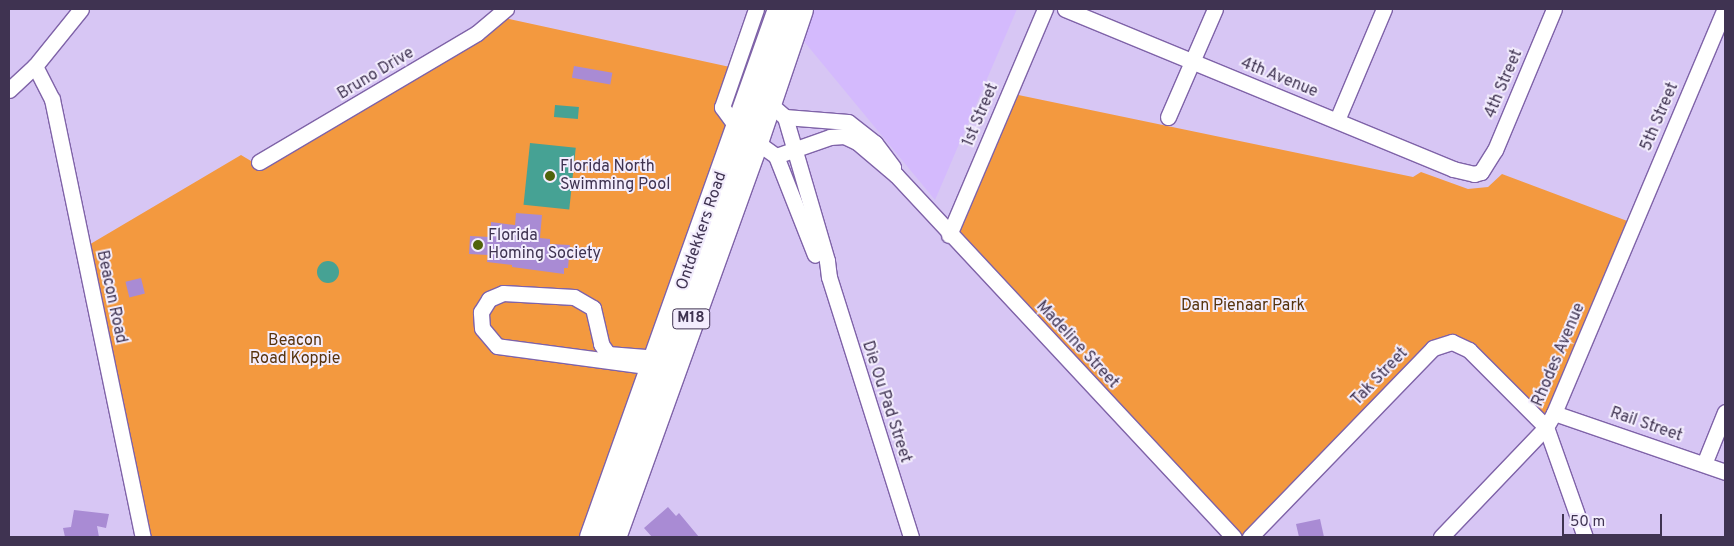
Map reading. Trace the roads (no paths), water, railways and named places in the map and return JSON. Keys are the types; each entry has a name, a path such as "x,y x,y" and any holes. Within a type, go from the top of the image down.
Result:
{"main road":[{"name":"Ontdekkers Road","path":"768,103 780,9"},
{"name":"Ontdekkers Road","path":"592,537 656,362 746,135 768,103 800,9"},
{"name":"Ontdekkers Road","path":"612,537 746,135"}],"street":[{"path":"9,90 35,66 81,9"},
{"name":"Bruno Drive","path":"259,162 477,33 506,9"},
{"path":"756,9 723,100 724,113 746,135 776,156"},
{"name":"1st Street","path":"949,235 1044,9"},
{"name":"4th Avenue","path":"1065,9 1453,169 1474,174 1481,172"},
{"path":"1168,117 1215,9"},
{"path":"1337,120 1384,9"},
{"name":"4th Street","path":"1481,172 1495,150 1554,9"},
{"name":"5th Street","path":"1627,238 1725,9"},
{"name":"Beacon Road","path":"35,66 52,99 143,537"},
{"name":"Die Ou Pad Street","path":"768,103 795,151 827,261 829,277 911,537"},
{"name":"Madeline Street","path":"768,103 853,124 892,164 896,175"},
{"name":"Madeline Street","path":"776,156 795,151 830,137 844,136 857,142 896,175 949,235 1233,537"},
{"name":"Die Ou Pad Street","path":"776,156 818,263 829,277"},
{"name":"Rhodes Avenue","path":"1441,537 1546,427 1554,413 1627,238"},
{"path":"522,292 574,297 592,308 601,344 608,354 656,362 498,346 483,331 481,312 489,299 503,293 522,292"},
{"name":"Tak Street","path":"1250,537 1433,348 1444,343 1458,344 1468,350 1546,427"},
{"path":"1704,464 1725,412"},
{"name":"Rail Street","path":"1554,413 1725,472"},
{"path":"1546,427 1585,537"}],"place":[{"name":"Florida North Swimming Pool","path":"550,176"},
{"name":"Florida Homing Society","path":"478,245"}],"park label":[{"name":"Dan Pienaar Park","path":"1243,306"},
{"name":"Beacon Road Koppie","path":"295,350"}]}
